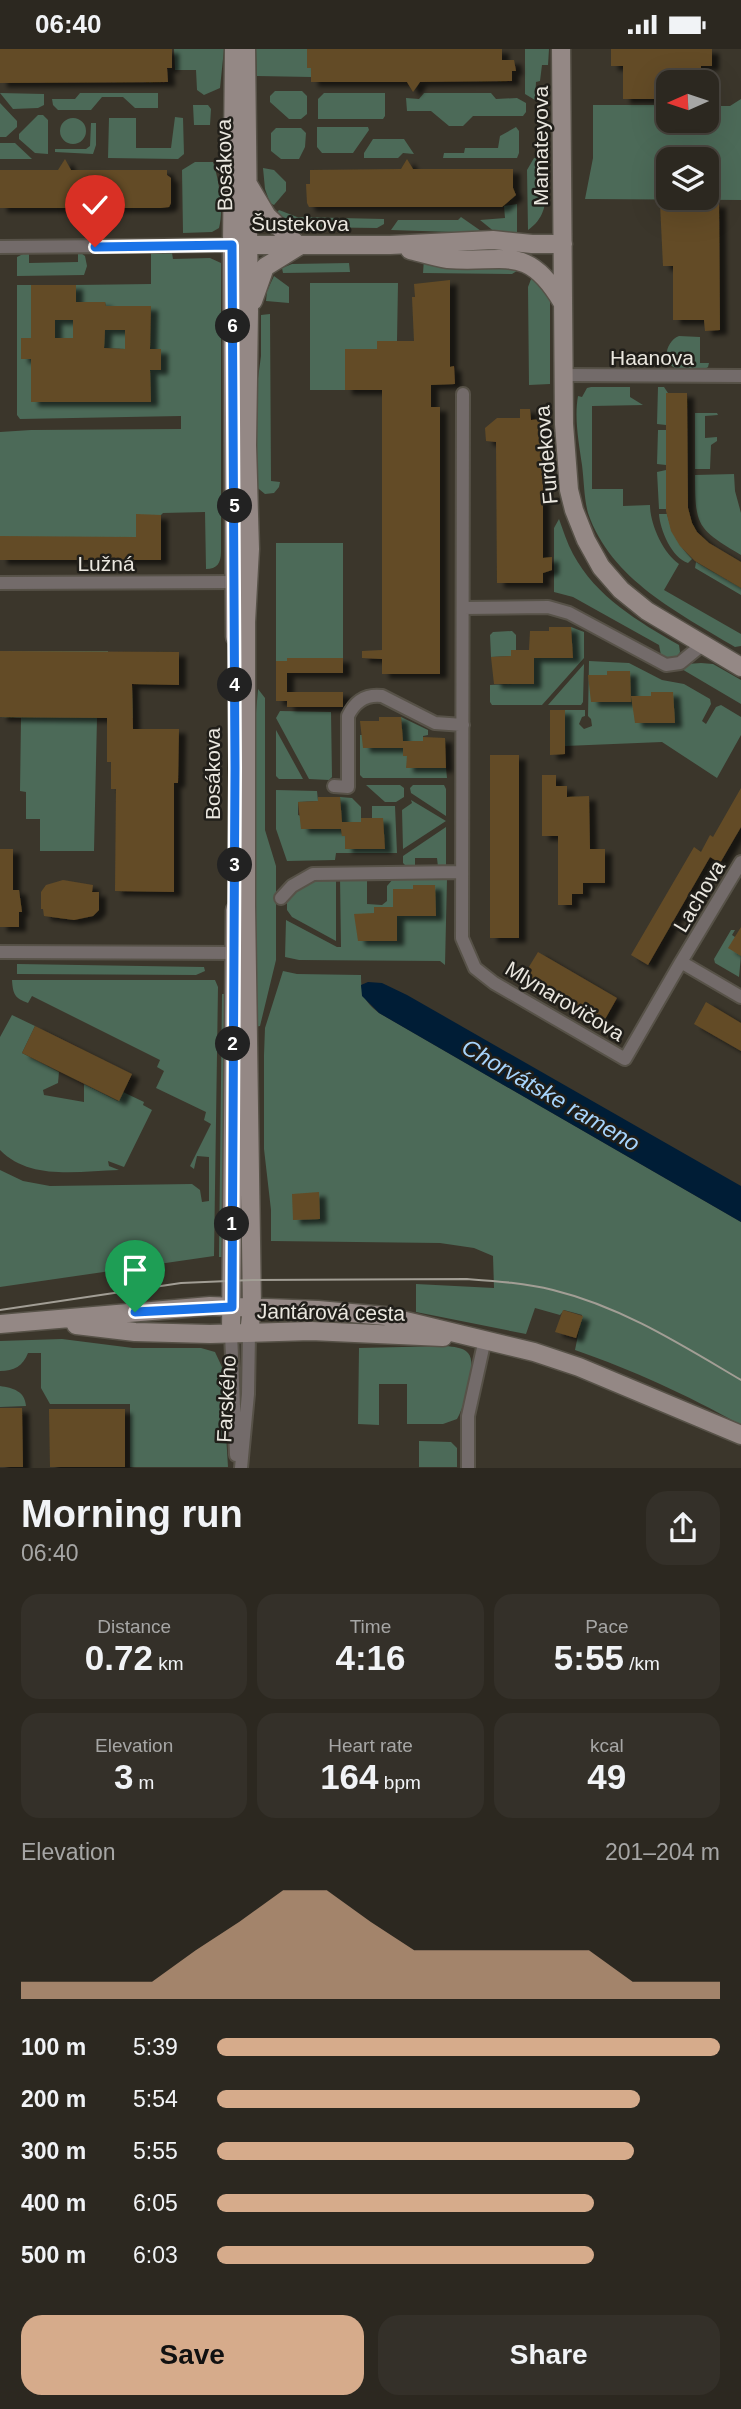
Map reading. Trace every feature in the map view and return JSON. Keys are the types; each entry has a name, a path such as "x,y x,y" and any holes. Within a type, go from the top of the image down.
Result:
{"street":[{"name":"Bosákova","path":"233,49 240,245 242,582 246,622 232,1307 240,1333"},
{"name":"Bosákova","path":"240,1333 252,1308 240,953 235,611 242,582 247,445 249,311 240,245 247,183 246,49"},
{"name":"Mamateyova","path":"561,49 563,244"},
{"path":"247,183 267,216 299,246 265,267 249,311"},
{"name":"Šustekova","path":"0,247 390,245 493,240 563,244"},
{"path":"532,244 513,258 531,267 552,284 563,304"},
{"name":"Furdekova","path":"563,244 563,375 569,490 586,540 601,567 621,590 647,611 741,667"},
{"name":"Šustekova","path":"390,245 447,258 513,258"},
{"name":"Haanova","path":"563,375 741,376"},
{"name":"Mlynarovičova","path":"463,394 461,938 475,968 494,983 625,1059 681,962"},
{"path":"213,582 227,595 235,611"},
{"name":"Lužná","path":"0,583 242,582"},
{"path":"463,608 548,607 569,613 666,665 680,663 702,645"},
{"path":"334,786 348,787 348,716 352,707 365,697 382,696 435,723 463,725"},
{"name":"Lachova","path":"741,862 681,962 741,997"},
{"path":"281,898 292,886 313,874 462,872"},
{"path":"0,952 240,953"},
{"name":"Jantárová cesta","path":"0,1324 116,1313 232,1307 346,1311 385,1316 485,1339 579,1367 741,1435"},
{"name":"Jantárová cesta","path":"51,1321 135,1332 311,1331 485,1339"},
{"name":"Farského","path":"239,1468 248,1395 240,1333"},
{"path":"468,1468 468,1416 485,1339"}],"green space":[{"path":"174,49 224,49 220,88 204,95 197,90 196,70 175,70"},
{"path":"256,49 307,49 307,67 311,68 311,77 257,76"},
{"path":"525,49 549,49 548,65 542,65 540,81 536,82 535,100 525,94"},
{"path":"275,91 302,91 307,96 307,114 301,119 289,119 270,102 270,96"},
{"path":"0,93 44,94 44,105 38,108 13,109"},
{"path":"80,93 158,93 158,108 135,108 123,97 102,97 91,110 58,110 53,105 52,99 75,99"},
{"path":"324,93 385,93 385,116 383,119 318,119 318,99"},
{"path":"424,93 491,93 496,99 517,98 526,103 526,112 523,116 473,116 463,126 449,126 431,111 407,111 406,98 419,99"},
{"path":"741,99 741,200 719,200 719,147 656,147 656,199 585,199 593,158 593,105 656,105 656,133 719,133 719,106 730,106"},
{"path":"0,103 17,121 17,127 6,137 0,137"},
{"path":"193,105 208,105 211,109 210,125 194,125"},
{"path":"38,115 43,115 48,120 48,154 35,153 19,139 19,134"},
{"path":"175,117 183,118 184,154 178,159 108,158 109,118 136,118 136,148 171,148"},
{"path":"73,118 82,122 86,131 82,140 73,144 64,140 60,131 64,122"},
{"path":"91,123 96,123 96,145 93,154 55,152 55,149 86,149 90,146"},
{"path":"317,127 368,127 369,130 353,153 322,153 317,147"},
{"path":"516,127 519,131 517,158 443,158 444,153 464,153 465,148 498,148 500,136"},
{"path":"276,128 301,128 306,133 305,147 299,159 281,159 271,151 271,133"},
{"path":"373,139 404,139 414,154 403,153 398,158 364,158 364,153"},
{"path":"0,143 15,143 32,159 0,159"},
{"path":"534,158 545,158 546,198 541,215 528,230 527,170"},
{"path":"195,162 213,162 217,177 221,204 220,221 219,228 212,232 183,233 182,170"},
{"path":"263,168 274,170 286,182 286,191 274,205 270,203 265,189"},
{"path":"517,204 517,232 496,233 480,220 505,218 504,206"},
{"path":"279,210 297,217 384,219 384,224 377,228 298,227 273,217"},
{"path":"461,217 484,233 391,230 398,220 458,220"},
{"path":"78,251 85,256 87,266 84,275 17,276 17,257 23,254 29,254 29,263 78,262"},
{"path":"151,253 172,253 173,259 210,258 221,263 219,562 216,567 206,569 205,512 161,515 161,560 0,560 0,432 181,429 181,416 20,419 17,415 17,285 31,285 31,338 21,339 21,359 31,359 32,402 150,402 150,370 161,370 161,349 150,349 151,307 76,302 76,285 151,284"},
{"path":"424,259 520,269 512,274 423,273"},
{"path":"349,263 350,272 283,273 282,268 292,264"},
{"path":"533,274 550,296 550,384 529,385 528,287"},
{"path":"274,276 289,287 289,303 266,301"},
{"path":"310,283 398,283 397,341 377,349 345,390 310,390"},
{"path":"270,314 271,481 280,482 274,493 265,494 254,485 254,408 261,356 261,315"},
{"path":"55,320 73,320 73,338 55,338"},
{"path":"104,330 125,330 125,349 104,348"},
{"path":"679,336 700,337 700,363 709,363 708,367 686,370 671,365 667,357 668,347"},
{"path":"630,387 630,397 643,405 592,406 592,489 623,489 623,506 650,505 658,538 679,564 664,590 741,634 741,646 735,647 649,592 630,576 599,537 588,513 577,422 578,396 582,397 587,388"},
{"path":"658,387 664,387 668,393 666,425 657,424"},
{"path":"695,413 718,415 705,416 705,438 717,437 717,441 711,445 710,469 695,469"},
{"path":"658,430 666,430 666,465 657,464"},
{"path":"666,470 666,509 659,509 657,472"},
{"path":"734,474 741,513 741,555 707,532 698,516 696,505 695,475"},
{"path":"659,514 667,514 676,538 692,559 688,563 677,555 668,543"},
{"path":"559,519 573,554 594,583 620,607 679,645 680,652 676,657 664,657 659,645 573,597 554,592 554,528"},
{"path":"276,543 343,543 343,658 288,658 287,661 276,661"},
{"path":"696,562 741,588 741,595 695,568"},
{"path":"571,627 584,632 584,658 542,705 492,705 490,685 534,683 533,658 573,658"},
{"path":"512,631 516,635 516,650 511,651 511,656 491,657 490,635 493,632"},
{"path":"0,651 108,651 108,684 132,684 133,718 97,718 94,851 40,851 40,819 26,819 26,792 20,791 21,718 0,717"},
{"path":"589,661 629,663 662,680 684,684 710,699 711,704 702,721 706,724 716,707 721,705 741,717 741,735 717,778 662,742 565,746 565,710 585,710 585,716 579,724 584,729 592,726 588,716"},
{"path":"584,664 581,705 548,705"},
{"path":"687,664 713,664 741,680 741,704 680,668"},
{"path":"258,689 265,698 265,830 276,866 276,960 260,1026 255,1027 254,736"},
{"path":"280,711 331,712 332,777 329,780 309,779 276,718"},
{"path":"401,717 428,730 423,741 403,741"},
{"path":"276,730 303,779 279,779 276,776"},
{"path":"360,735 363,735 363,748 403,748 407,756 407,768 446,768 447,778 363,778 360,775"},
{"path":"366,785 400,785 404,788 404,797 396,802 385,802"},
{"path":"413,785 444,785 446,816 411,793 410,788"},
{"path":"276,790 317,791 318,801 298,802 298,815 341,829 342,836 345,836 345,849 385,849 383,819 372,818 372,806 395,806 397,853 336,853 335,860 287,861 276,829"},
{"path":"340,797 352,798 361,807 361,822 342,822"},
{"path":"411,800 446,821 403,849 402,810 412,803"},
{"path":"446,827 446,866 438,867 437,858 415,858 415,867 407,867 403,863 403,856"},
{"path":"336,877 336,941 292,917 287,910 287,901 308,883"},
{"path":"340,877 367,878 367,904 382,905 387,901 387,886 393,879 447,879 445,965 440,961 299,960 285,957 286,920 341,947"},
{"path":"731,930 735,930 732,935 741,956 739,977 715,963 714,959"},
{"path":"17,964 204,967 205,971 196,975 17,974"},
{"path":"283,971 297,974 361,975 364,997 379,1013 741,1222 741,1425 660,1384 575,1350 582,1315 564,1310 560,1315 535,1308 526,1334 416,1312 416,1284 494,1288 493,1256 474,1248 440,1243 271,1241 271,1210 264,1149 265,1028"},
{"path":"12,980 215,980 218,987 214,1256 0,1287 0,1170 23,1181 50,1186 192,1184 200,1190 202,1202 209,1201 209,1157 197,1156 194,1169 190,1166 211,1124 204,1120 206,1112 156,1088 164,1071 157,1067 160,1060 32,996 28,1003 20,999 14,993"},
{"path":"222,994 227,994 223,1257 219,1257"},
{"path":"12,1015 35,1026 22,1053 59,1072 58,1083 43,1090 44,1095 84,1102 84,1084 118,1101 123,1092 144,1102 143,1105 152,1110 124,1167 108,1161 109,1166 119,1170 41,1170 12,1160 0,1150 0,1037"},
{"path":"62,1339 133,1348 201,1348 215,1352 222,1367 228,1467 130,1467 130,1404 50,1404 41,1388 41,1353 28,1353 17,1367 0,1371 0,1341"},
{"path":"446,1346 463,1350 471,1358 469,1386 457,1419 443,1424 407,1424 407,1384 379,1384 379,1425 358,1424 359,1348"},
{"path":"0,1386 14,1389 21,1394 26,1406 0,1407"},
{"path":"419,1441 451,1442 457,1448 457,1467 419,1467"}],"water":[{"name":"Chorvátske rameno","path":"368,982 382,983 407,995 741,1186 741,1222 379,1013 362,996 361,985"}],"building":[{"path":"0,49 172,49 172,68 167,68 168,82 0,83"},
{"path":"307,49 502,49 502,60 514,60 516,71 512,71 512,81 420,82 413,92 407,82 311,82 311,68 307,68"},
{"path":"611,49 712,49 712,66 701,66 701,70 656,70 656,99 623,99 623,66 611,66"},
{"path":"65,159 71,170 167,170 167,175 171,178 171,203 169,207 161,208 0,208 0,170 58,170"},
{"path":"407,159 413,169 513,169 513,188 516,195 502,207 309,207 307,203 306,184 310,184 310,170 401,169"},
{"path":"719,203 720,330 705,331 704,320 673,320 673,266 663,266 660,210 719,210"},
{"path":"450,280 450,367 454,366 455,384 431,385 431,407 440,407 440,674 382,674 382,659 362,658 362,651 382,650 382,390 345,390 345,349 377,349 377,341 414,341 414,284"},
{"path":"31,285 76,285 76,302 105,302 106,306 151,306 150,349 161,349 161,370 150,370 151,402 31,402 31,359 21,359 21,338 31,338","holes":["55,320 73,320 73,338 55,338","105,330 125,330 125,349 104,348"]},
{"path":"666,393 687,393 688,508 692,523 709,543 741,562 741,588 695,561 680,546 671,531 666,511"},
{"path":"520,409 530,409 531,420 543,419 543,558 552,557 552,570 543,573 543,583 497,583 496,442 486,441 485,428 497,418 520,418"},
{"path":"136,514 161,515 161,560 0,560 0,536 136,537"},
{"path":"549,627 571,627 573,658 534,658 534,684 494,684 491,657 511,656 511,650 529,650 530,631 549,631"},
{"path":"0,651 179,652 179,685 132,684 133,729 179,729 178,783 174,783 174,892 115,891 116,789 111,789 111,762 107,762 107,718 0,717"},
{"path":"287,658 343,658 343,673 287,673 287,692 343,692 343,707 287,707 287,701 276,701 276,661 287,661"},
{"path":"607,671 630,671 631,702 591,702 588,675 607,675"},
{"path":"651,692 673,692 675,723 635,723 631,696 651,696"},
{"path":"550,710 565,710 565,754 550,755"},
{"path":"379,717 401,717 403,741 423,741 423,737 445,738 446,768 406,768 407,756 403,756 403,748 363,748 360,721 379,721"},
{"path":"490,755 519,755 519,938 490,938"},
{"path":"542,775 556,775 556,786 567,786 567,797 589,796 590,849 605,849 605,883 583,883 583,894 572,894 572,905 558,905 558,836 542,836"},
{"path":"741,788 741,827 720,863 710,857 648,965 631,955 694,847 701,852 710,835 713,837"},
{"path":"318,797 340,797 342,822 361,822 361,818 383,818 385,849 345,849 345,836 342,836 341,829 301,829 298,802 318,801"},
{"path":"0,849 13,849 13,890 19,890 22,912 19,912 19,927 0,927"},
{"path":"63,880 93,885 92,892 99,892 99,910 93,916 74,920 44,916 41,909 41,892 46,885"},
{"path":"413,885 435,885 436,916 397,916 397,941 358,941 354,914 374,913 374,907 393,907 393,889 413,889"},
{"path":"741,927 741,956 728,948"},
{"path":"538,952 617,998 604,1021 552,991 551,993 543,989 544,987 524,975"},
{"path":"706,1002 741,1023 741,1051 694,1024"},
{"path":"35,1026 132,1074 119,1101 22,1053"},
{"path":"319,1192 320,1219 293,1220 292,1194"},
{"path":"563,1310 583,1316 576,1338 555,1332"},
{"path":"0,1408 22,1408 23,1467 0,1467"},
{"path":"49,1409 125,1409 125,1467 50,1467"}],"tram line":[{"path":"0,1310 181,1283 467,1279 499,1282 553,1290 603,1306 650,1328 741,1380"}],"route":[{"path":"95,247 232,245 235,906 232,1307 210,1306 135,1312"}]}
